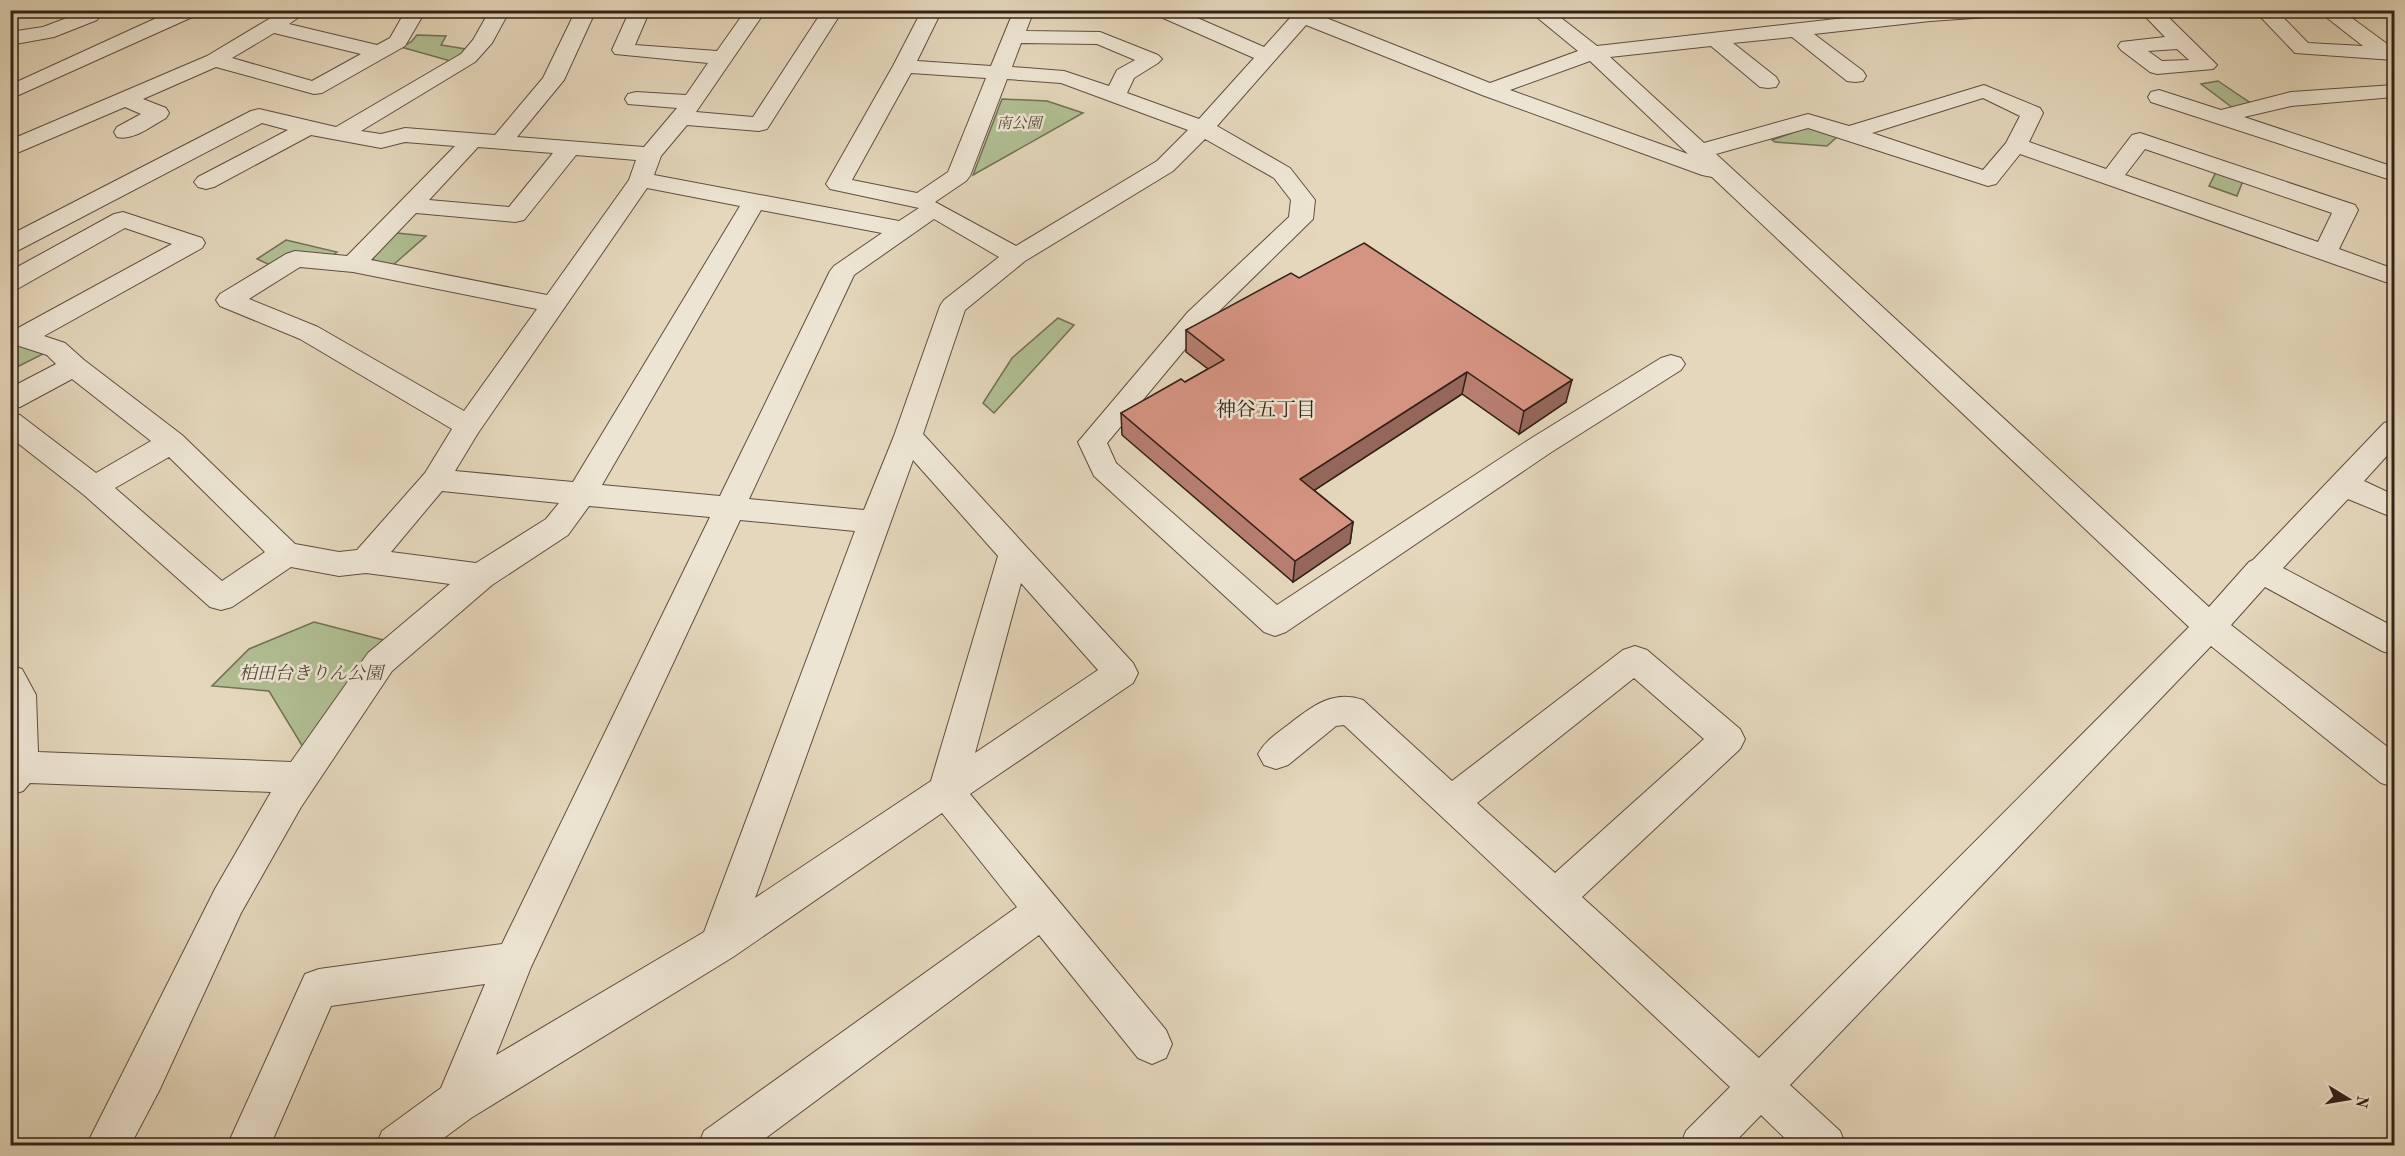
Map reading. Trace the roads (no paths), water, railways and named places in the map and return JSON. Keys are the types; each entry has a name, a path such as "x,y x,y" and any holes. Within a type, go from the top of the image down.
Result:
{"street":[{"path":"10,93 192,10"},
{"path":"13,160 123,98 214,60 274,27 299,10"},
{"path":"214,60 314,88 398,42 416,10"},
{"path":"339,135 468,58 482,43 500,10"},
{"path":"500,143 553,80 586,10"},
{"path":"640,10 622,50 722,58"},
{"path":"366,561 435,480 468,426 641,180 650,154 686,110 756,10"},
{"path":"636,99 759,124 833,10"},
{"path":"932,10 904,66 838,184 921,201 958,176 1024,10"},
{"path":"1161,10 1266,56"},
{"path":"1538,10 1593,53 2210,627 2394,772"},
{"path":"1815,10 1832,27"},
{"path":"1490,90 1593,53 1714,38 1832,27 1928,13 2004,10"},
{"path":"2149,10 2183,42"},
{"path":"2264,10 2302,49 2390,56"},
{"path":"2327,10 2390,56"},
{"path":"10,39 47,33 91,14 136,35"},
{"path":"719,944 874,522 909,436 953,306 1016,256 1165,166 1203,128 1266,56 1295,14 1490,90 1725,176"},
{"path":"1754,18 1769,33"},
{"path":"274,27 381,52"},
{"path":"1797,31 1855,76"},
{"path":"1014,37 1100,38 1151,59 1125,75 1120,88 1113,95"},
{"path":"1714,38 1768,82"},
{"path":"904,66 1064,77 1203,128 1282,173 1303,200 1301,219 1197,318 1092,442 1104,469 1275,623 1540,446 1671,364"},
{"path":"1699,152 1808,121 1988,179 2016,145 2032,113 1984,91 1850,133"},
{"path":"2219,117 2291,99 2394,91"},
{"path":"2159,97 2394,174"},
{"path":"123,98 158,113 125,132"},
{"path":"10,245 259,116 339,135 381,141 405,135 650,154"},
{"path":"206,182 308,128"},
{"path":"2111,178 2140,140 2346,210 2325,253"},
{"path":"353,264 472,141"},
{"path":"2016,145 2394,277"},
{"path":"410,205 515,215 570,148"},
{"path":"641,180 901,229"},
{"path":"107,1146 144,1076 228,901 301,778 380,662 481,576 557,527 581,495 754,202"},
{"path":"456,1103 514,961 732,508 843,271 933,209 1016,256"},
{"path":"10,282 123,219 193,243 16,336"},
{"path":"468,426 309,333 229,300 295,259 353,264 553,304"},
{"path":"16,336 57,349 74,366 172,442 286,554 339,564 366,561 481,576"},
{"path":"10,400 74,366"},
{"path":"10,422 94,488 221,598 286,554"},
{"path":"1701,1146 2210,627 2260,570 2345,485 2394,430"},
{"path":"397,1146 456,1103 719,944 1122,673 909,436"},
{"path":"94,488 172,442"},
{"path":"435,480 874,522"},
{"path":"2345,485 2394,507"},
{"path":"946,791 1014,554"},
{"path":"2260,570 2394,642"},
{"path":"1452,802 1635,659 1728,739 1555,897"},
{"path":"10,679 20,695 16,773 301,778"},
{"path":"1276,754 1328,713 1351,710 1825,1146"},
{"path":"946,791 1152,1044"},
{"path":"719,1146 1043,910"},
{"path":"248,1146 319,988 514,961"}],"district":[{"name":"神谷五丁目","path":"1266,409"}],"park label":[{"name":"南公園","path":"1019,123"},
{"name":"柏田台きりん公園","path":"311,673"}]}
